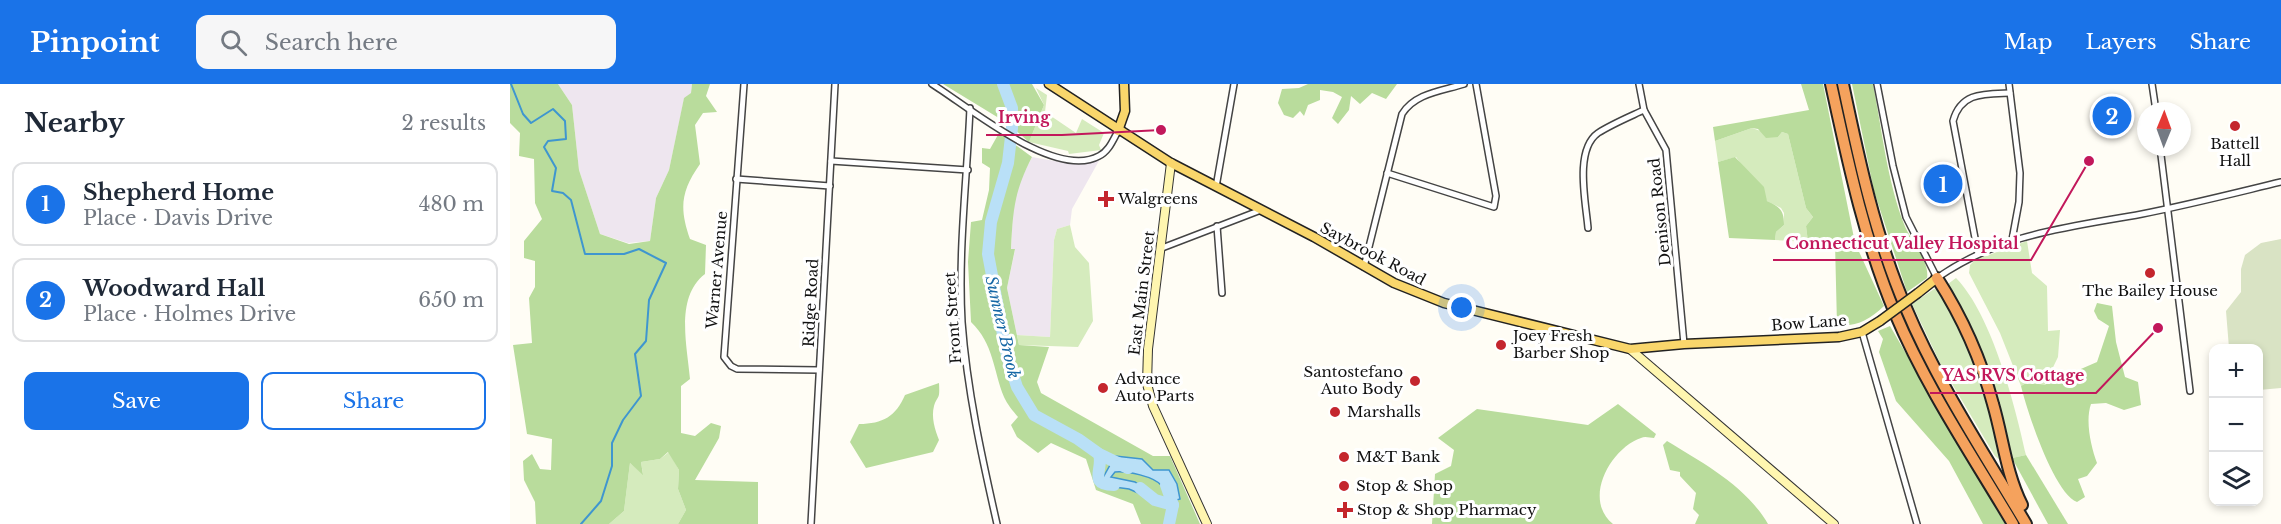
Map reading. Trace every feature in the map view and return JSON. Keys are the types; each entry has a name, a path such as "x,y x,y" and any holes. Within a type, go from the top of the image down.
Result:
{"highway":[{"path":"1831,84 1860,210 1895,314 1940,401 2013,524"},
{"path":"1843,84 1871,208 1906,308 1941,380 2026,524"},
{"path":"1937,278 1959,316 1979,360 1995,408 2012,484 2032,524"}],"main road":[{"path":"1049,84 1171,163"},
{"path":"1118,130 1125,111 1124,84"},
{"name":"Saybrook Road","path":"1171,163 1364,267 1419,294 1454,307 1630,349 1833,524"},
{"name":"East Main Street","path":"1171,163 1148,349 1148,389 1207,524"},
{"name":"Bow Lane","path":"1630,349 1684,344 1839,337 1863,332 1937,278"}],"street":[{"name":"Warner Avenue","path":"744,84 724,357 730,366 737,369 819,370"},
{"name":"Ridge Road","path":"811,524 835,84"},
{"path":"932,84 1027,146 1054,158 1095,158 1107,150 1118,130"},
{"path":"1216,187 1234,84"},
{"path":"1364,267 1399,121 1406,108 1419,97 1464,84"},
{"path":"1387,173 1494,207 1496,196 1476,84"},
{"name":"Denison Road","path":"1638,84 1644,110 1666,150 1684,344"},
{"path":"1877,84 1893,166 1906,217 1937,278"},
{"path":"2009,84 2020,173 2019,202 2012,240"},
{"path":"2152,84 2155,102"},
{"path":"1978,254 1953,121 1961,104 1972,95 2010,93"},
{"name":"Front Street","path":"970,108 962,259 963,323 979,444 997,524"},
{"path":"1588,228 1583,163 1587,147 1596,134 1644,110"},
{"path":"2161,156 2190,391"},
{"path":"831,161 968,170"},
{"path":"736,179 830,186"},
{"name":"Bow Lane","path":"1937,278 1978,254 2012,240 2281,182"},
{"path":"1162,248 1261,210"},
{"path":"1217,226 1222,293"},
{"path":"1863,332 1917,524"}],"shaded area":[{"path":"558,84 692,84 691,93 684,99 669,170 656,198 650,241 628,243 600,234 579,170 572,105"},
{"path":"1032,157 1066,163 1100,159 1072,209 1070,225 1057,229 1054,240 1050,337 1017,335 1007,288 1015,250 1011,250 1013,211 1018,185"}],"green space":[{"path":"510,84 558,84 572,105 579,170 600,234 629,244 650,241 656,198 669,170 684,98 691,93 692,84 710,84 706,96 717,112 703,113 695,125 700,164 689,183 683,209 690,239 706,245 705,274 696,284 686,308 690,379 681,386 681,433 695,436 711,423 721,426 719,438 695,480 758,482 758,524 678,524 686,510 678,489 679,470 668,452 660,459 641,462 643,475 630,463 624,511 609,524 536,524 535,502 524,480 523,461 532,454 540,469 551,470 552,439 527,434 513,345 532,343 529,298 535,287 535,261 524,258 524,241 542,219 535,203 534,159 519,156 520,133 510,123"},
{"path":"943,84 1032,84 1044,105 1029,142 1007,123"},
{"path":"1308,84 1397,84 1386,99 1372,93 1360,104 1351,96 1349,110 1338,124 1332,118 1342,97 1333,92 1320,90 1320,100 1308,105 1304,116 1300,111 1293,118 1284,115 1278,103 1282,89 1299,88"},
{"path":"1801,84 1823,84 1855,243 1884,306 1868,319 1857,324 1837,325 1835,243 1808,242 1806,226 1813,217 1806,208 1788,134 1782,132 1778,137 1766,138 1758,129 1752,128 1715,141 1713,127 1809,110"},
{"path":"1852,84 1873,84 1889,172 1898,207 1904,224 1926,265 1927,278 1907,292 1874,191"},
{"path":"1036,88 1047,95 1045,112 1076,133 1082,119 1104,133 1099,145 1101,150 1069,154 1068,151 1029,142 1044,105"},
{"path":"1752,128 1778,137 1782,132 1788,134 1806,208 1813,217 1806,226 1808,242 1775,240 1776,232 1784,225 1784,213 1781,208 1767,201 1736,157 1718,162 1715,141"},
{"path":"999,133 1032,157 1021,181 1016,202 1011,249 1015,249 1007,288 1019,345 1049,347 1037,382 1041,393 1153,456 1170,456 1200,524 1141,524 1133,504 1096,490 1086,459 1051,443 1038,453 1017,437 1011,425 1018,417 1004,397 989,348 979,330 971,322 968,262 971,222 982,220 989,190 990,168 982,163 982,148 990,149"},
{"path":"1735,157 1764,187 1767,201 1782,212 1784,225 1776,232 1775,240 1729,238 1718,162"},
{"path":"1070,225 1075,247 1089,263 1093,321 1078,347 1019,345 1017,335 1050,337 1054,240 1057,229"},
{"path":"2281,239 2281,388 2263,390 2263,344 2229,344 2226,311 2241,292 2241,269 2245,255 2261,243"},
{"path":"2027,241 2032,273 2047,286 2048,331 2060,330 2058,357 2044,386 2028,382 2021,386 2000,333 1969,273 1970,265 1975,260"},
{"path":"1956,278 1981,314 1991,337 2009,387 2026,455 2012,458 2002,413 1988,368 1970,325 1948,284"},
{"path":"1934,289 1939,290 1954,315 1987,392 2001,461 1995,456 1942,367 1912,304"},
{"path":"2097,303 2112,306 2116,342 2125,377 2138,382 2141,405 2124,410 2106,403 2091,404 2089,426 2097,463 2087,476 2078,479 2085,497 2077,502 2059,484 2051,468 2035,431 2021,386 2028,382 2044,385 2097,362 2109,326 2098,319 2094,311"},
{"path":"1890,326 2005,524 1983,524 1949,461 1896,401 1879,352 1883,339 1878,331"},
{"path":"939,383 939,395 933,415 939,440 933,452 866,468 850,442 859,424 875,422 888,417 905,395"},
{"path":"1618,404 1656,434 1654,438 1643,437 1630,444 1620,452 1604,475 1600,488 1600,501 1604,514 1613,524 1432,524 1435,474 1451,466 1454,450 1438,438 1477,409 1588,425"},
{"path":"1667,441 1723,476 1748,498 1768,524 1695,524 1699,515 1693,509 1696,493 1680,476 1680,472 1670,470 1663,445"},
{"path":"669,452 679,470 678,489 686,510 678,524 609,524 624,511 630,463 643,474 641,462 660,459"},
{"path":"2026,455 2068,524 2048,524 2012,458"}],"water":[{"path":"1115,456 1142,459 1153,470 1169,470 1177,484 1180,499 1173,501 1158,482 1133,473 1115,472 1111,477 1135,482 1152,494 1152,499 1129,489 1099,485"}],"waterway":[{"path":"511,84 523,114 531,123 553,109 565,121 566,139 548,141 544,147 556,168 552,191 563,193 571,200 585,254 624,254 639,249 666,263 649,300 646,341 635,354 641,396 623,420 612,443 612,466 601,501 581,524"},
{"name":"Sumner Brook","path":"1003,84 1012,108 1012,128 1008,163 991,222 988,254 1007,356 1017,387 1034,415 1078,439 1099,454 1128,468"},
{"path":"1099,454 1099,479 1101,482 1114,485"},
{"name":"Sumner Brook","path":"1166,485 1173,505 1169,524"},
{"path":"1140,488 1155,500 1173,505"}],"place":[{"name":"Woodward Hall","path":"2112,116"},
{"name":"Battell Hall","path":"2235,126"},
{"name":"Irving","path":"1161,130"},
{"name":"Connecticut Valley Hospital","path":"2089,161"},
{"name":"Shepherd Home","path":"1943,184"},
{"name":"Walgreens","path":"1106,199"},
{"name":"The Bailey House","path":"2150,273"},
{"name":"YAS RVS Cottage","path":"2158,328"},
{"name":"Joey Fresh Barber Shop","path":"1501,345"},
{"name":"Santostefano Auto Body","path":"1415,381"},
{"name":"Advance Auto Parts","path":"1103,388"},
{"name":"Marshalls","path":"1335,412"},
{"name":"M&T Bank","path":"1344,457"},
{"name":"Stop & Shop","path":"1344,486"},
{"name":"Stop & Shop Pharmacy","path":"1345,510"}]}
